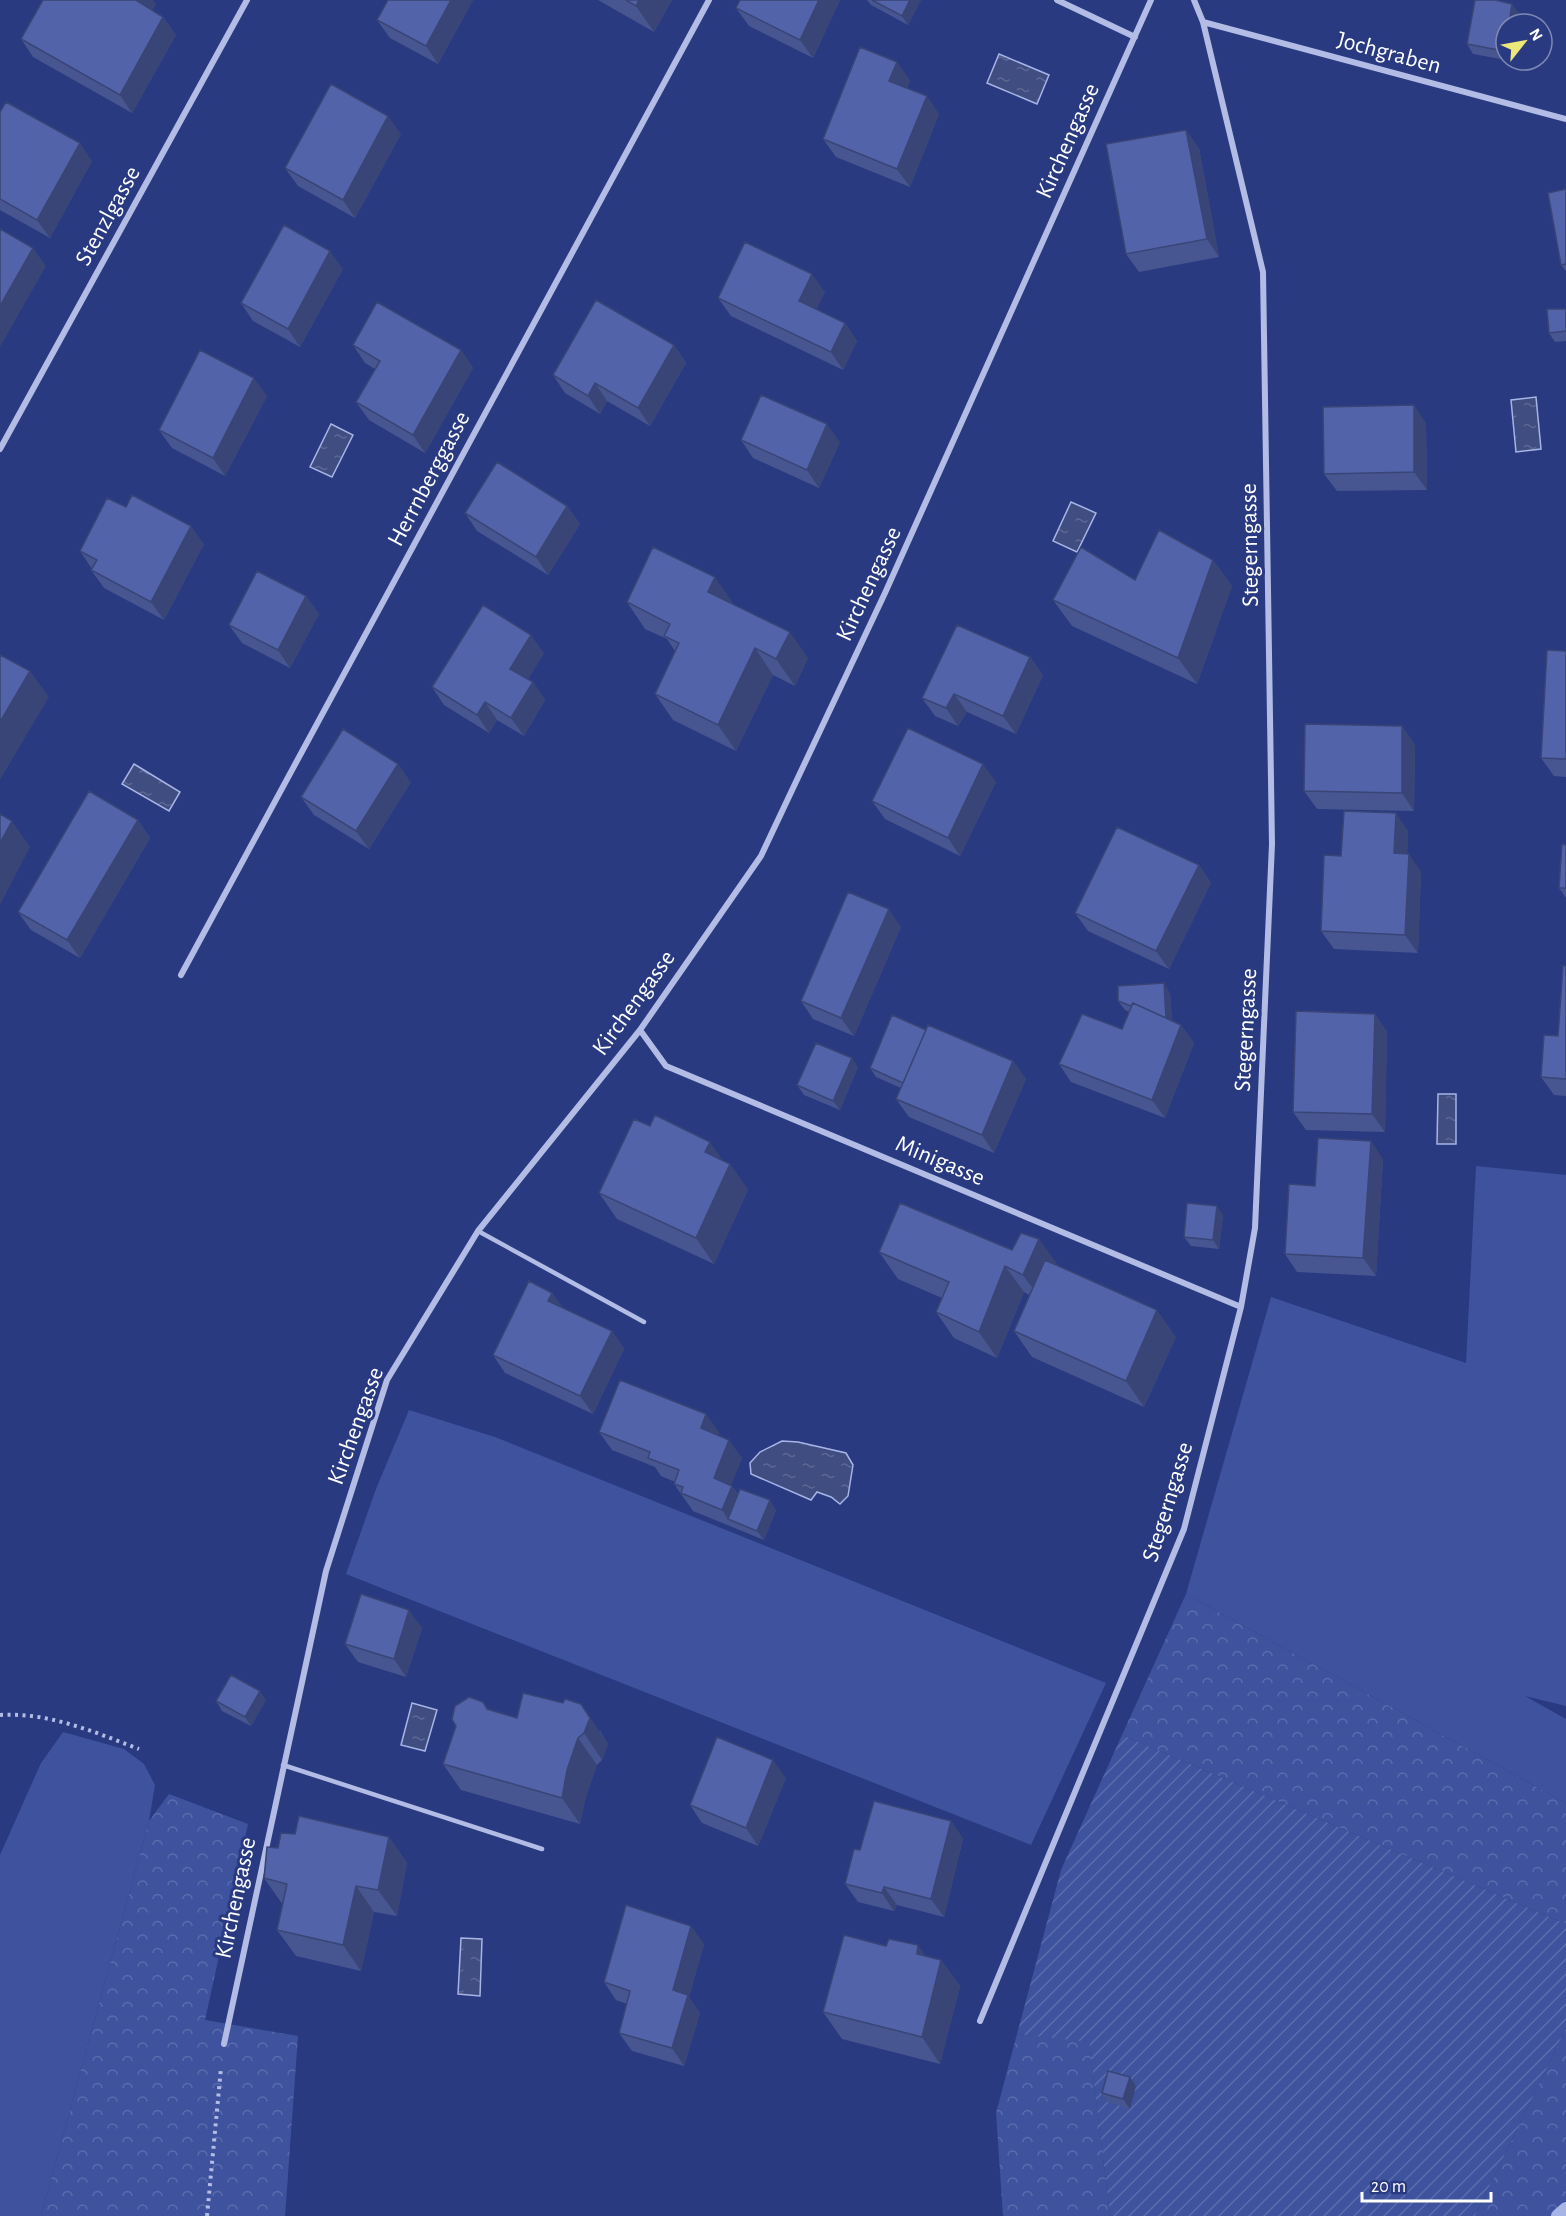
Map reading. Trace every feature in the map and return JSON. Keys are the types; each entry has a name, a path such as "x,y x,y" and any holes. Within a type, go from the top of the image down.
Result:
{"street":[{"name":"Stenzlgasse","path":"0,449 247,0"},
{"name":"Herrnberggasse","path":"181,975 709,0"},
{"path":"1057,0 1135,37"},
{"name":"Kirchengasse","path":"224,2044 326,1570 387,1380 478,1230 640,1030 761,856 885,593 1151,0"},
{"name":"Stegerngasse","path":"980,2021 1184,1529 1242,1307 1255,1228 1272,844 1263,272 1203,22 1194,0"},
{"name":"Jochgraben","path":"1203,22 1566,119"},
{"name":"Minigasse","path":"640,1030 666,1066 1242,1307"}],"lane":[{"path":"478,1230 644,1322"},
{"path":"283,1765 542,1849"}],"path":[{"path":"0,1715 45,1717 85,1728 139,1749"},
{"path":"207,2216 224,2044"}],"green space":[{"path":"1476,1166 1566,1175 1566,1706 1525,1696 1566,1719 1566,1803 1186,1594 1271,1297 1466,1363"},
{"path":"409,1410 495,1437 1106,1683 1031,1845 346,1574 376,1489"},
{"path":"1186,1594 1566,1803 1566,1924 1122,1735"},
{"path":"63,1732 124,1749 144,1764 155,1785 149,1821 41,2216 0,2216 0,1855 41,1763"},
{"path":"1122,1735 1566,1924 1566,2028 1475,2216 1110,2216 1089,2042 1017,2034 1061,1870"},
{"path":"169,1794 248,1824 205,2020 298,2036 285,2216 41,2216 149,1821"},
{"path":"1566,2028 1566,2216 1475,2216"},
{"path":"1017,2034 1089,2041 1110,2216 1003,2216 996,2113"}],"water":[{"path":"999,54 1049,75 1037,104 987,83"},
{"path":"1536,397 1541,449 1516,452 1511,400"},
{"path":"331,424 353,435 332,477 310,467"},
{"path":"1071,502 1096,513 1077,552 1053,541"},
{"path":"134,764 180,792 169,811 122,784"},
{"path":"1438,1094 1456,1094 1456,1144 1437,1144"},
{"path":"782,1441 798,1442 846,1453 853,1465 848,1496 840,1504 831,1497 817,1492 811,1500 751,1474 750,1463 760,1452"},
{"path":"412,1703 437,1710 425,1751 401,1745"},
{"path":"461,1938 482,1939 480,1996 458,1994"}],"building":[{"path":"43,0 136,0 163,17 120,95 21,39"},
{"path":"388,0 451,0 426,46 377,20"},
{"path":"626,0 639,0 636,6"},
{"path":"740,0 819,0 800,40 736,8"},
{"path":"872,0 910,0 902,16"},
{"path":"1475,0 1495,0 1512,4 1511,12 1494,12 1494,49 1467,44"},
{"path":"860,47 897,62 889,81 927,96 897,169 823,139"},
{"path":"331,84 388,116 343,200 285,168"},
{"path":"6,102 80,143 37,220 0,199 0,112"},
{"path":"1186,130 1207,239 1126,254 1106,144"},
{"path":"1566,189 1566,264 1561,265 1548,193"},
{"path":"284,225 330,251 288,329 241,303"},
{"path":"0,229 33,248 0,306"},
{"path":"745,242 812,274 799,301 845,323 831,352 718,298"},
{"path":"596,300 674,345 638,408 595,383 588,396 553,375"},
{"path":"377,302 461,350 413,435 356,402 380,361 353,345"},
{"path":"1547,309 1566,309 1566,331 1549,333"},
{"path":"200,350 254,378 213,458 159,430"},
{"path":"761,395 827,424 807,470 741,440"},
{"path":"1414,405 1414,472 1324,474 1323,407"},
{"path":"497,462 567,506 536,557 465,513"},
{"path":"132,495 191,526 151,602 91,570 97,560 80,551 107,498 126,507"},
{"path":"1159,530 1213,560 1178,658 1053,600 1081,547 1135,580"},
{"path":"653,547 715,577 708,592 790,632 776,659 755,648 718,725 655,694 679,643 664,636 670,624 627,602"},
{"path":"257,571 306,596 278,650 229,625"},
{"path":"483,605 531,635 510,669 533,682 511,718 485,702 477,715 432,687"},
{"path":"957,625 1030,657 1003,716 954,694 946,708 922,698"},
{"path":"1547,650 1566,651 1566,759 1541,758"},
{"path":"0,655 30,671 0,722"},
{"path":"1305,724 1402,726 1402,793 1304,791"},
{"path":"908,728 983,764 948,838 872,801"},
{"path":"343,729 398,764 356,831 301,797"},
{"path":"89,791 138,820 67,940 18,912"},
{"path":"1344,811 1396,813 1394,853 1409,854 1405,935 1321,931 1324,855 1341,856"},
{"path":"0,814 12,821 0,843"},
{"path":"1117,827 1199,865 1156,951 1075,913"},
{"path":"1562,844 1566,845 1566,888 1559,888"},
{"path":"848,892 889,909 841,1018 801,1001"},
{"path":"1563,966 1566,966 1566,1079 1541,1077 1544,1035 1558,1036"},
{"path":"1164,983 1166,1018 1133,1003 1131,1006 1118,1001 1118,986"},
{"path":"1133,1003 1181,1025 1152,1100 1059,1064 1082,1014 1122,1029"},
{"path":"1296,1011 1375,1014 1372,1114 1293,1112"},
{"path":"892,1015 926,1030 903,1083 870,1068"},
{"path":"928,1025 1013,1061 982,1135 896,1099"},
{"path":"816,1043 852,1058 833,1101 797,1085"},
{"path":"655,1115 710,1142 705,1152 730,1164 696,1238 599,1193 634,1119 650,1126"},
{"path":"1318,1138 1371,1141 1363,1258 1285,1254 1289,1184 1315,1186"},
{"path":"900,1203 1012,1250 1021,1233 1039,1239 1023,1275 1005,1266 979,1332 936,1312 949,1282 879,1252"},
{"path":"1187,1203 1217,1206 1213,1240 1184,1237"},
{"path":"1045,1260 1157,1310 1126,1381 1014,1331"},
{"path":"529,1281 552,1293 548,1301 612,1331 580,1396 493,1355"},
{"path":"620,1380 706,1414 701,1428 729,1440 714,1478 732,1486 722,1510 681,1493 683,1487 674,1484 679,1470 648,1458 650,1452 599,1432"},
{"path":"740,1489 770,1500 757,1531 728,1519"},
{"path":"361,1594 409,1610 394,1659 345,1644"},
{"path":"231,1675 260,1691 245,1717 216,1701"},
{"path":"523,1693 563,1703 565,1699 581,1704 590,1718 584,1733 578,1738 567,1770 562,1798 443,1764 456,1726 452,1719 455,1706 469,1697 483,1702 487,1709 517,1718"},
{"path":"717,1737 773,1760 746,1828 690,1805"},
{"path":"874,1801 951,1821 931,1899 884,1887 882,1893 845,1884 854,1849 860,1850"},
{"path":"299,1816 389,1837 378,1890 356,1886 343,1945 277,1930 287,1884 264,1878 267,1847 278,1848 281,1833 295,1834"},
{"path":"626,1905 691,1926 673,1990 688,1995 672,2048 619,2033 630,1991 604,1982"},
{"path":"844,1935 886,1946 889,1939 918,1945 917,1954 941,1960 922,2037 823,2012"},
{"path":"1108,2071 1130,2077 1123,2099 1102,2093"}],"waterway":[{"path":"1558,2216 1566,2209"}]}
